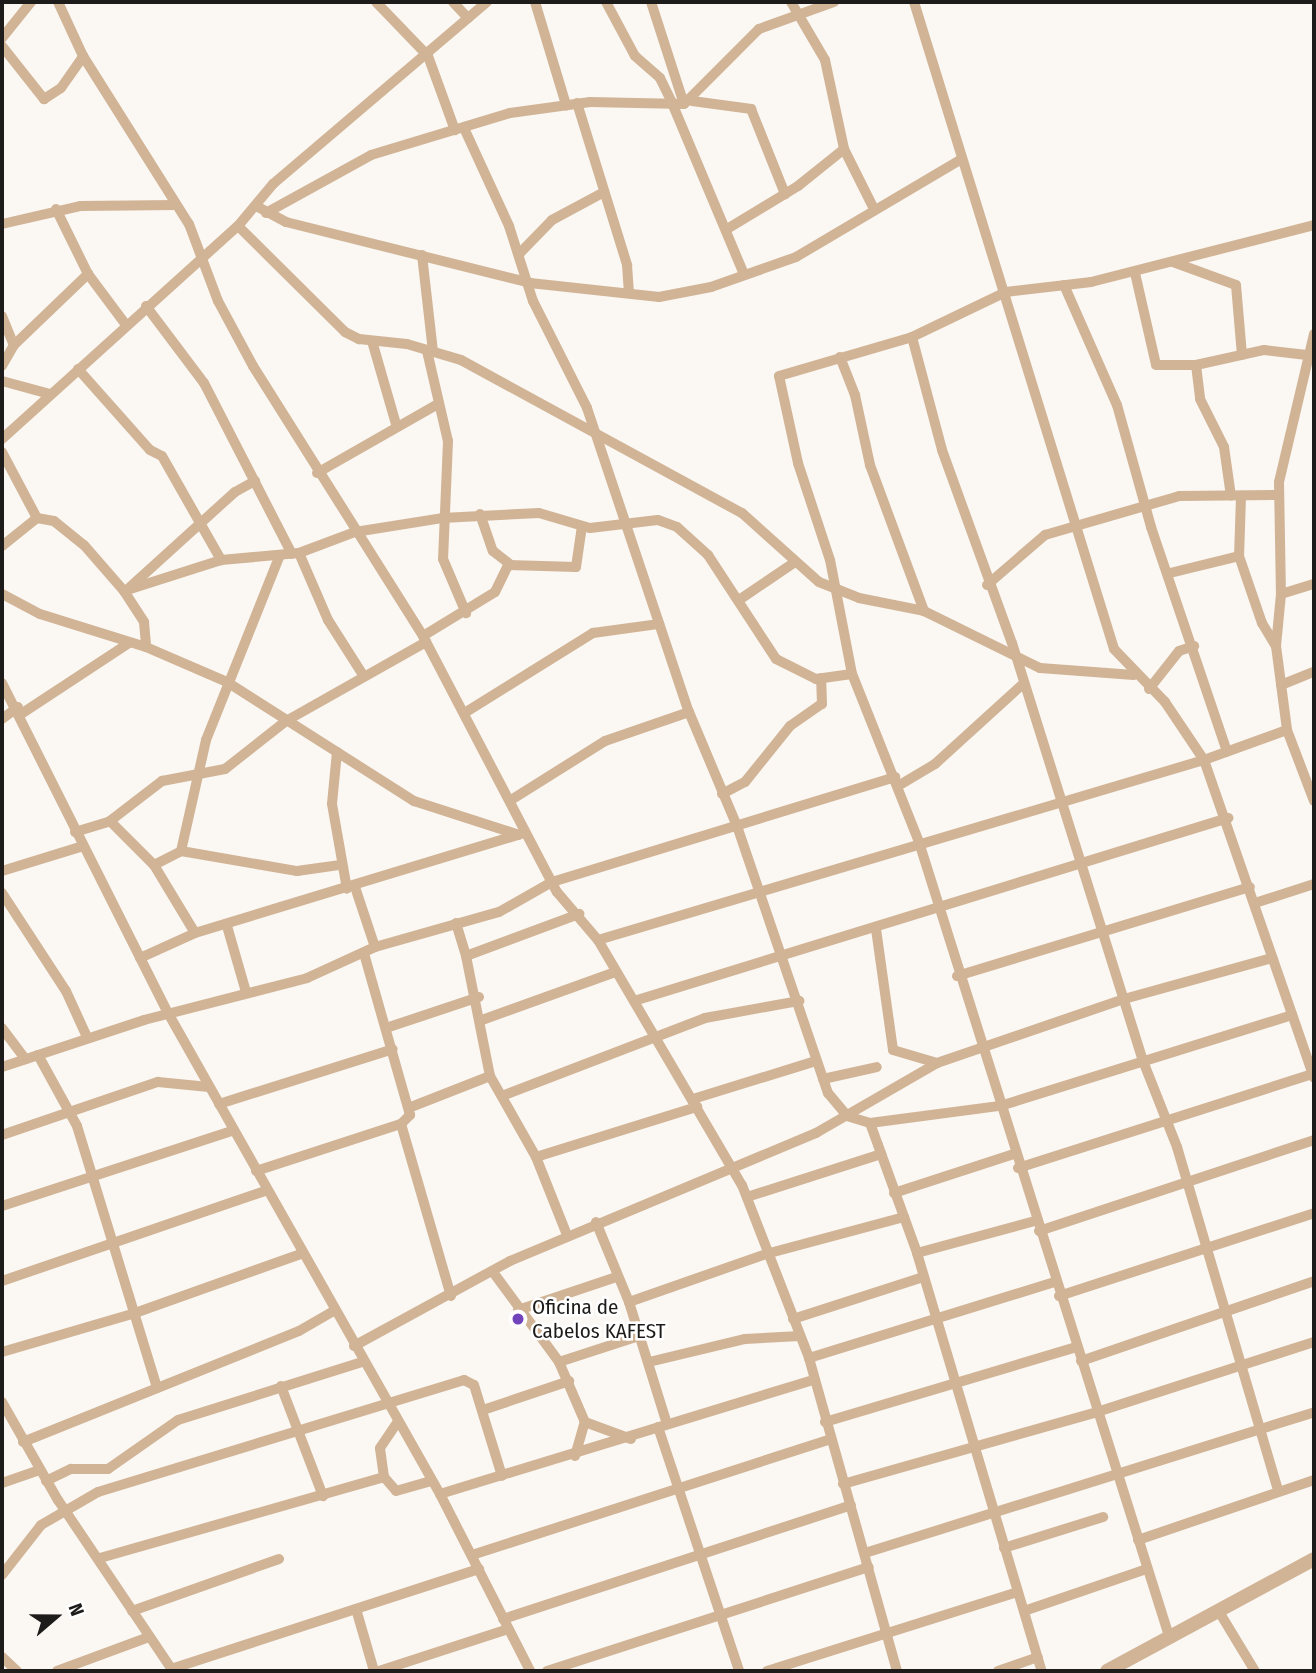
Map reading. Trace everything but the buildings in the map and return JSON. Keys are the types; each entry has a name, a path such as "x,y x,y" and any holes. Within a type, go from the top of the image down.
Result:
{"street":[{"path":"32,2 2,39 44,99 61,88 83,56"},
{"path":"58,2 83,56 196,238 200,257 253,366 317,473 424,639 466,712 511,800 523,834 552,882 598,940 695,1103 747,1197 766,1254 809,1359 829,1440 851,1505 897,1671"},
{"path":"376,2 428,56 459,129 520,253 530,283 597,436 688,712 737,827 799,1000 816,1061 836,1108 847,1116 870,1123 1000,1105 1292,1014"},
{"path":"453,2 468,18"},
{"path":"261,210 273,184 428,56 487,2"},
{"path":"536,2 604,192 627,265 629,293"},
{"path":"606,2 635,56 683,102"},
{"path":"651,2 743,272"},
{"path":"791,2 825,60 845,149 874,209"},
{"path":"683,102 748,37 798,13 834,2"},
{"path":"914,2 960,160 1006,292 1114,649 1134,675 1165,702 1204,761 1228,818 1313,1076 1018,1168"},
{"path":"2,439 200,257 238,226 261,210 372,155 459,129 571,104 683,102 751,109 785,194"},
{"path":"727,229 785,194 845,149"},
{"path":"261,210 530,283 629,293 690,293 743,272 796,257 960,160"},
{"path":"520,253 552,220 604,192"},
{"path":"2,223 56,209 176,205"},
{"path":"56,209 88,274 126,325"},
{"path":"1169,1636 957,976 919,842 852,674 835,588 779,376 912,337 1006,292 1135,273 1204,249 1314,225"},
{"path":"238,226 329,320 359,340 461,360 742,513 795,562 835,588 924,611 1015,660 1041,668 1134,675"},
{"path":"422,255 430,352 438,404 448,441 442,518 443,559 466,613"},
{"path":"1173,262 1236,285 1242,355"},
{"path":"1135,273 1156,365 1196,365 1271,350 1307,355"},
{"path":"2,366 14,345 88,274"},
{"path":"1064,285 1117,405 1145,506 1170,573 1227,751"},
{"path":"146,306 204,383 290,554 363,675"},
{"path":"2,316 14,345"},
{"path":"1314,334 1307,355 1303,388 1279,495 1281,594 1276,646 1287,730 1309,770 1314,801"},
{"path":"912,337 987,585 1023,684 1143,1060 1188,1183 1262,1427 1278,1490"},
{"path":"372,341 396,424"},
{"path":"840,357 870,465 924,611"},
{"path":"1196,365 1200,399 1224,447 1236,496 1239,556 1262,623 1276,646"},
{"path":"78,369 150,450 162,456 221,559"},
{"path":"2,381 50,394"},
{"path":"1303,388 1314,384"},
{"path":"317,473 396,424 438,404"},
{"path":"2,452 37,518"},
{"path":"126,590 201,522 255,481"},
{"path":"987,585 1039,538 1179,496 1279,495"},
{"path":"126,590 221,559 290,554 355,532 442,518 539,513 582,526 659,520 677,527 708,555 776,659 821,678 852,674"},
{"path":"481,514 493,551 510,565 570,570 579,562 582,526"},
{"path":"2,546 37,518 54,521 70,532 126,590 144,622 146,647"},
{"path":"181,851 198,777 227,682 290,554"},
{"path":"1170,573 1239,556"},
{"path":"739,600 795,562"},
{"path":"75,832 110,821 162,781 198,777 225,769 286,721 466,613 495,592 510,565"},
{"path":"1281,594 1314,584"},
{"path":"2,594 40,614 146,647 227,682 414,801 523,834"},
{"path":"466,712 593,633 659,625"},
{"path":"2,719 129,643"},
{"path":"1149,689 1179,651 1194,646"},
{"path":"1281,685 1314,671"},
{"path":"722,794 745,782 790,726 822,704 821,678"},
{"path":"2,683 20,710 80,847 168,1013 332,1312 440,1494 530,1671"},
{"path":"2,1067 87,1037 168,1013 307,978 375,947 499,912 552,882 896,781 935,764 1023,684"},
{"path":"511,800 605,741 688,712"},
{"path":"598,940 919,842 1204,761 1287,730"},
{"path":"337,752 332,804 339,865 375,947"},
{"path":"634,1001 938,911 1228,818"},
{"path":"110,821 155,865 195,933"},
{"path":"140,958 195,933 227,926 523,834"},
{"path":"2,871 80,847"},
{"path":"155,865 181,851 297,871 339,865"},
{"path":"1255,903 1314,884"},
{"path":"957,976 1250,887"},
{"path":"2,893 66,991 87,1037"},
{"path":"2,919 14,913"},
{"path":"467,956 579,914"},
{"path":"456,923 478,997 482,1020 479,1039 491,1076 536,1157 567,1235"},
{"path":"227,926 246,992"},
{"path":"876,929 893,1050 937,1063"},
{"path":"364,953 411,1107"},
{"path":"354,1346 567,1235 733,1170 847,1116 937,1063 981,1045 1124,999 1272,958"},
{"path":"482,1020 615,972"},
{"path":"386,1028 478,997"},
{"path":"502,1096 705,1018 799,1000"},
{"path":"2,1028 25,1059"},
{"path":"1302,1046 1314,1042"},
{"path":"219,1104 393,1049"},
{"path":"38,1055 67,1115 77,1126 157,1388"},
{"path":"536,1157 816,1061"},
{"path":"823,1079 877,1067"},
{"path":"256,1171 401,1124 411,1107 491,1076"},
{"path":"2,1135 158,1082 209,1087"},
{"path":"870,1123 917,1253 1042,1671"},
{"path":"401,1124 451,1296"},
{"path":"2,1206 234,1129"},
{"path":"917,1253 1037,1226 1188,1183 1314,1140"},
{"path":"747,1197 881,1154"},
{"path":"894,1193 1014,1154"},
{"path":"2,1281 265,1191"},
{"path":"1059,1296 1314,1213"},
{"path":"629,1302 766,1254 904,1217"},
{"path":"596,1222 615,1277 629,1302 649,1362 662,1425 738,1671"},
{"path":"2,1353 135,1314 302,1254"},
{"path":"493,1272 518,1310 559,1362 569,1381 585,1422 575,1456"},
{"path":"518,1310 615,1277"},
{"path":"793,1319 923,1277"},
{"path":"1081,1361 1224,1308 1314,1280"},
{"path":"809,1359 935,1317 1055,1282"},
{"path":"23,1442 299,1331 332,1312"},
{"path":"559,1362 639,1336"},
{"path":"649,1362 745,1339 800,1336"},
{"path":"843,1483 1097,1412 1314,1342"},
{"path":"825,1422 954,1381 1076,1347"},
{"path":"47,1481 71,1469 108,1469 166,1425 362,1362"},
{"path":"2,1575 23,1543 65,1510 114,1487 464,1380 474,1385 502,1476"},
{"path":"440,1494 631,1439 662,1425 814,1380"},
{"path":"483,1410 569,1381"},
{"path":"281,1386 323,1496"},
{"path":"2,1402 39,1470 172,1670 479,1569"},
{"path":"865,1553 995,1515 1314,1412"},
{"path":"398,1421 380,1448 384,1477 396,1491 430,1481"},
{"path":"585,1422 631,1439"},
{"path":"472,1555 829,1440"},
{"path":"108,1469 114,1487"},
{"path":"2,1483 39,1470"},
{"path":"100,1558 384,1477"},
{"path":"1138,1539 1314,1480"},
{"path":"355,1609 376,1671 851,1505"},
{"path":"1004,1548 1103,1517"},
{"path":"132,1611 279,1559"},
{"path":"1107,1671 1314,1559"},
{"path":"547,1671 869,1567"},
{"path":"1024,1611 1147,1569"},
{"path":"767,1671 1018,1592"},
{"path":"1218,1610 1255,1671"},
{"path":"57,1671 149,1637"},
{"path":"2,1657 17,1671"},
{"path":"998,1671 1038,1657"}],"place":[{"name":"Oficina de Cabelos KAFEST","path":"518,1319"}]}
